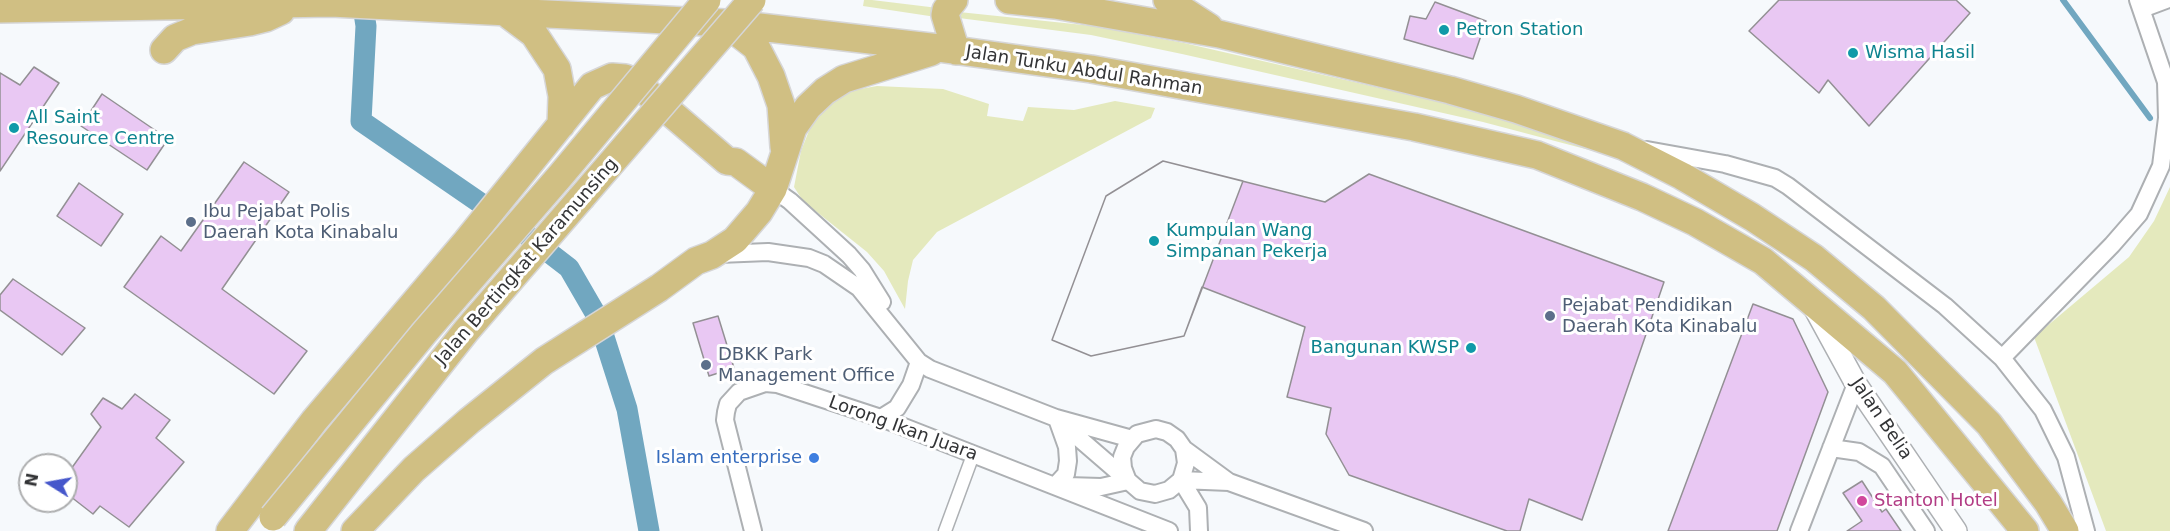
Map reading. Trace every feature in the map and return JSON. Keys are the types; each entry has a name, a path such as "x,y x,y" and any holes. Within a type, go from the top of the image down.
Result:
{"main road":[{"path":"696,0 720,11 756,47 771,76 781,105 784,152"},
{"name":"Jalan Bertingkat Karamunsing","path":"268,524 424,333 561,175 707,0"},
{"name":"Jalan Bertingkat Karamunsing","path":"308,531 466,331 752,0"},
{"path":"355,531 414,469 469,421 544,362 659,288 696,261 712,255 735,240 759,212 773,189 793,128 808,107 825,91 844,79 947,50 945,15 954,0"},
{"path":"1009,0 1055,5 1219,34 1461,93 1516,109 1623,146 1682,176 1752,217 1814,258 1874,308 1989,424 2048,503 2065,531"},
{"path":"1167,0 1219,34"},
{"path":"164,50 175,38 192,31 234,26 266,18 295,3"},
{"name":"Jalan Tunku Abdul Rahman","path":"0,9 332,3 506,13 720,11 947,50 1091,69 1391,123 1537,155 1642,197 1695,222 1763,261 1895,372 2025,531"},
{"path":"506,13 534,34 557,69 562,96 561,126"},
{"path":"230,531 314,421 466,242 592,86 612,77 625,78 636,83 727,161 736,162 773,189"},
{"path":"727,161 728,170 743,188 748,207 749,225"}],"street":[{"path":"2002,358 2112,245 2139,214 2161,166 2167,118 2166,82 2140,4 2166,0"},
{"path":"1623,146 1725,164 1774,178 1788,186 1922,287 2002,358 2043,410 2066,457 2086,531"},
{"path":"773,189 849,255 862,270 916,358 911,385 897,408 881,418"},
{"path":"712,255 768,252 809,258 824,264 858,288 916,358 930,369 1056,418 1132,439"},
{"name":"Jalan Belia","path":"1812,304 1856,384 1956,531"},
{"name":"Lorong Ikan Juara","path":"753,531 725,420 728,404 732,398 739,392 765,383 777,384 881,418 1169,531"},
{"path":"1799,531 1856,384"},
{"path":"1056,418 1140,491 1155,494 1169,490 1180,480 1186,463 1184,449"},
{"path":"1055,486 1066,474 1068,461 1066,447 1056,418"},
{"path":"1128,481 1122,457 1126,447 1132,439 1144,431 1156,429 1167,432 1177,439 1184,449 1229,482 1364,531"},
{"path":"1831,448 1859,452 1882,466 1926,531"},
{"path":"945,531 973,454"},
{"path":"1180,480 1229,482"},
{"path":"1180,480 1198,508 1198,531"},
{"path":"1055,486 1101,487 1128,481"}],"green space":[{"path":"864,0 938,8 936,17 863,6"},
{"path":"959,12 1093,26 1184,43 1485,112 1608,155 1483,122 1182,54 1091,35 959,18"},
{"path":"877,86 943,89 989,104 987,116 1023,121 1028,107 1074,110 1115,101 1155,108 1151,118 937,232 913,260 905,309 884,271 867,252 803,201 794,187 801,151 814,118 827,103 849,91"},
{"path":"2170,187 2170,531 2106,531 2034,337 2129,257 2154,221"}],"building":[{"name":"Wisma Hasil","path":"1779,0 1956,0 1970,13 1869,126 1828,80 1819,93 1749,31"},
{"name":"Petron Station","path":"1435,2 1486,21 1473,59 1404,39 1410,16 1426,19"},
{"name":"All Saint Resource Centre","path":"34,67 59,83 0,171 0,73 20,85"},
{"path":"102,94 168,139 147,170 81,126"},
{"name":"Bangunan KWSP","path":"1163,161 1325,202 1369,174 1664,282 1582,520 1529,499 1520,531 1507,531 1349,475 1326,434 1331,408 1287,397 1305,327 1202,287 1184,336 1091,356 1052,340 1106,196"},
{"name":"Kumpulan Wang Simpanan Pekerja","path":"1163,161 1243,181 1184,336 1091,356 1052,340 1106,196"},
{"path":"244,162 289,192 222,289 307,351 274,394 124,287 161,236 181,251"},
{"path":"79,183 123,214 101,246 57,216"},
{"path":"13,279 85,328 62,355 0,310 0,295"},
{"path":"1753,304 1793,319 1828,392 1777,531 1668,531"},
{"path":"718,316 734,368 709,376 693,323"},
{"path":"135,394 170,420 156,438 184,462 129,527 100,506 93,514 78,502 78,459 101,427 91,414 103,398 122,409"},
{"name":"Stanton Hotel","path":"1862,481 1882,512 1886,509 1901,531 1847,531 1862,521 1843,493"}],"waterway":[{"path":"362,0 366,26 361,121 521,231 569,268 598,318 627,409 649,531"},
{"path":"2063,0 2150,118"}],"place":[{"name":"Petron Station","path":"1444,30"},
{"name":"Wisma Hasil","path":"1853,53"},
{"name":"All Saint Resource Centre","path":"14,128"},
{"name":"Ibu Pejabat Polis Daerah Kota Kinabalu","path":"191,222"},
{"name":"Kumpulan Wang Simpanan Pekerja","path":"1154,241"},
{"name":"Pejabat Pendidikan Daerah Kota Kinabalu","path":"1550,316"},
{"name":"Bangunan KWSP","path":"1471,348"},
{"name":"DBKK Park Management Office","path":"706,365"},
{"name":"Islam enterprise","path":"814,458"},
{"name":"Stanton Hotel","path":"1862,501"}]}
